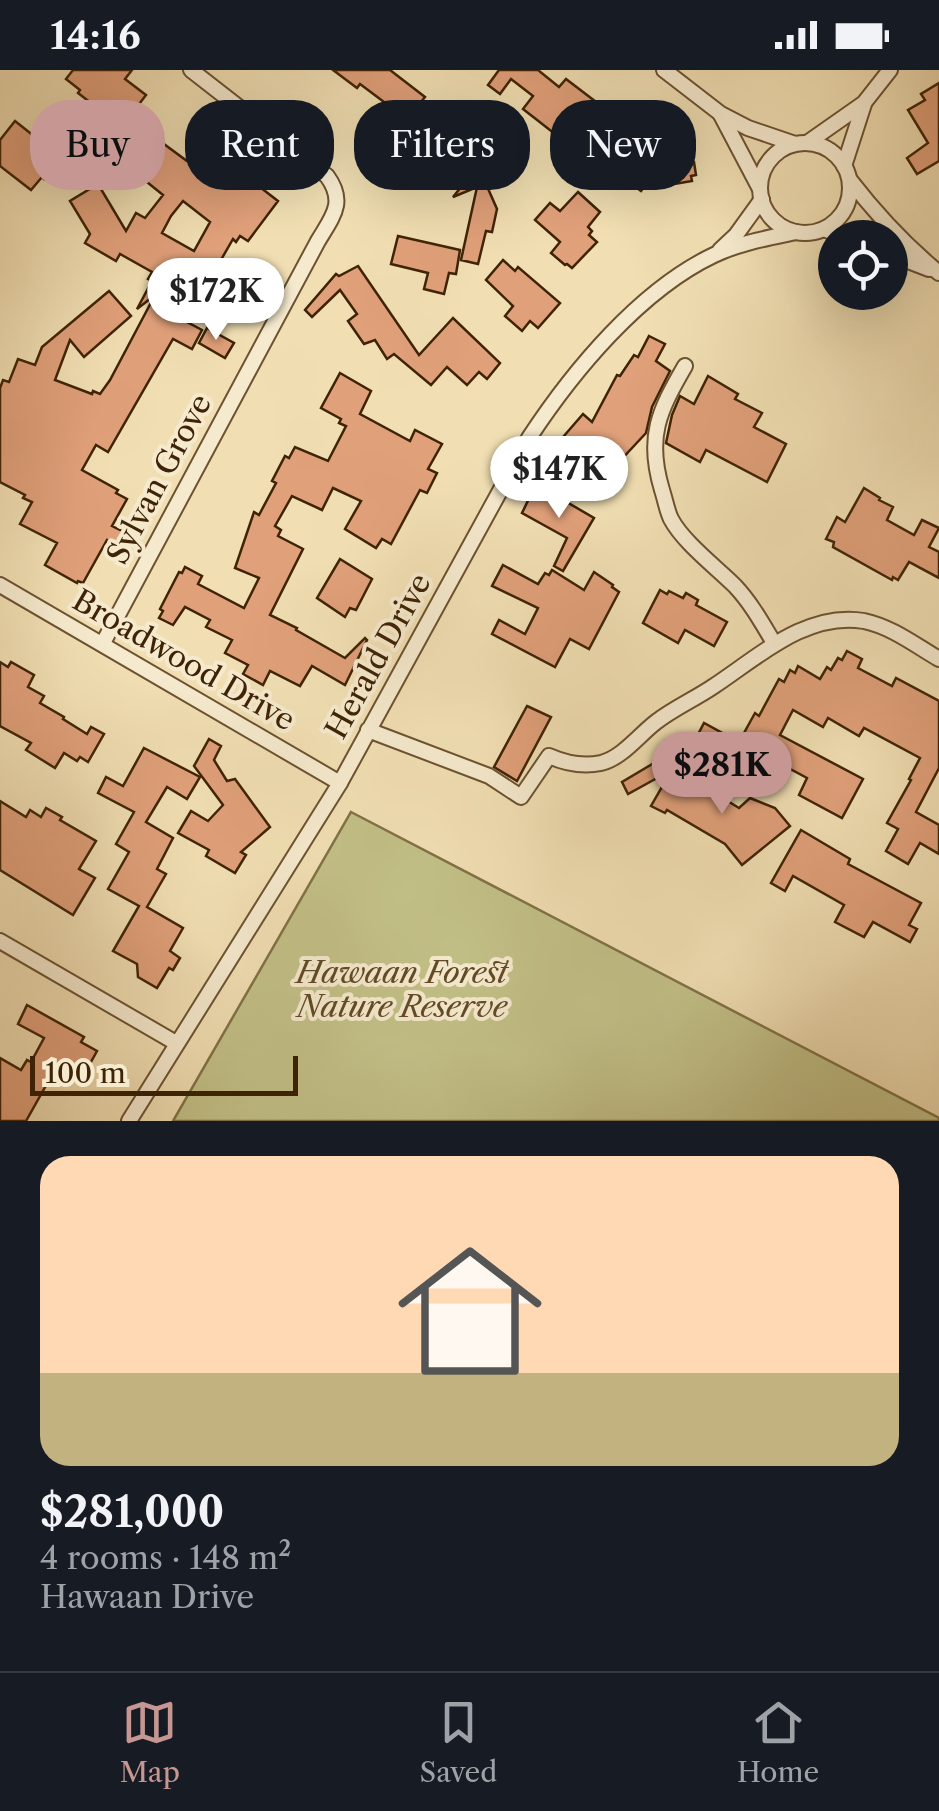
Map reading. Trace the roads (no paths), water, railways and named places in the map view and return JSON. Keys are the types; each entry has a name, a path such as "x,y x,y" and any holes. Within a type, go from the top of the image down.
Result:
{"street":[{"name":"Sylvan Grove","path":"103,643 332,218 338,196 327,176 191,70"},
{"path":"664,70 720,114 748,128 822,146 835,154 872,208 939,273"},
{"path":"761,195 762,178 774,156 784,148 802,144 864,104 890,70"},
{"path":"837,220 850,195 847,173 864,104"},
{"path":"720,114 773,220 796,232 818,231"},
{"name":"Herald Drive","path":"716,254 736,235 761,195"},
{"name":"Herald Drive","path":"129,1121 340,783 542,418 641,303 669,281 716,254 796,232"},
{"path":"908,261 939,273"},
{"path":"684,366 660,414 655,444 656,467 672,520 754,609 774,643"},
{"name":"Broadwood Drive","path":"0,585 340,783"},
{"path":"368,730 490,776 521,796 548,756 582,765 614,758 668,713 774,643 821,624 863,621 893,631 939,658"},
{"path":"0,941 176,1043"}],"park label":[{"name":"Hawaan Forest Nature Reserve","path":"402,989"}]}
